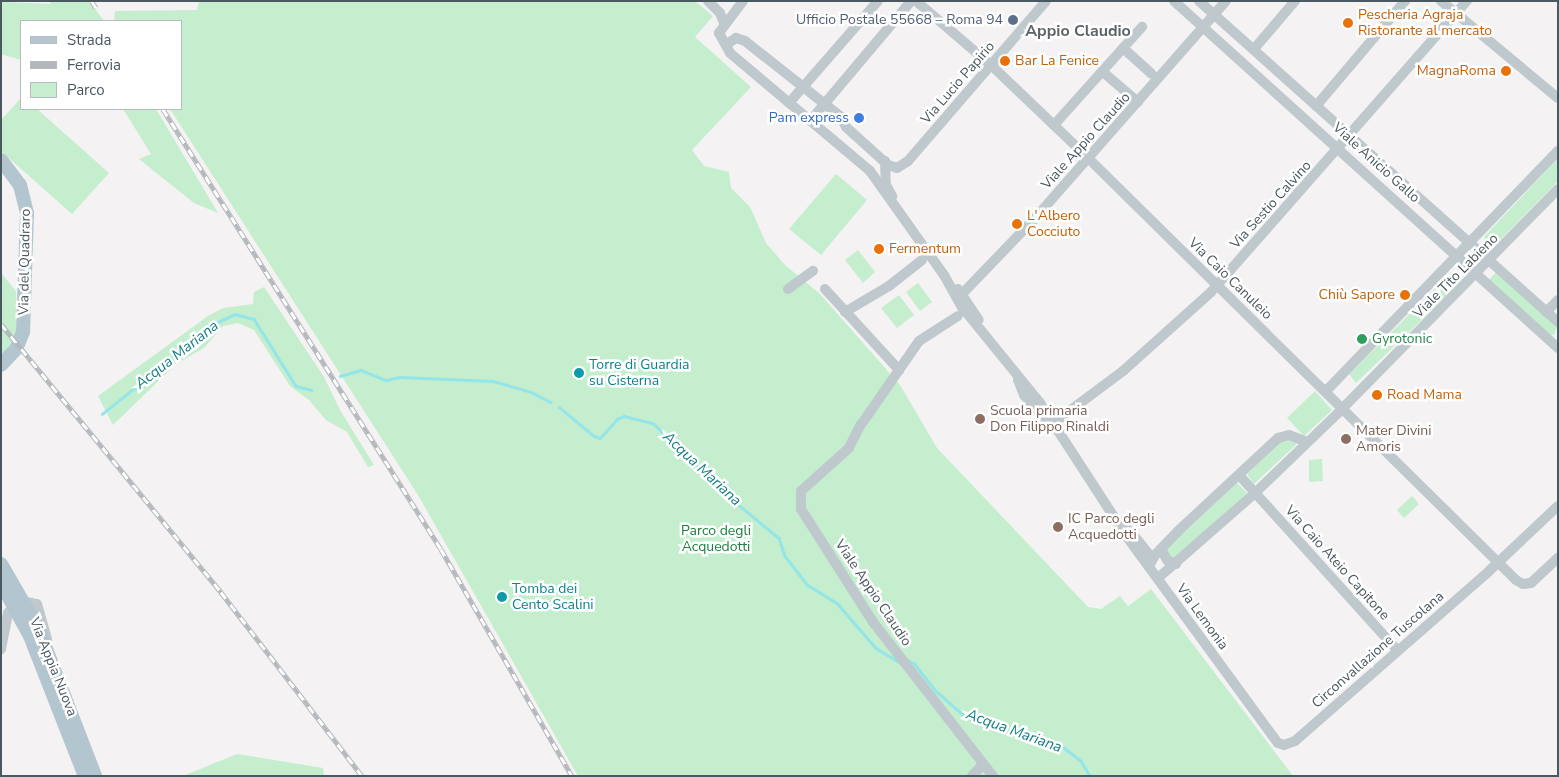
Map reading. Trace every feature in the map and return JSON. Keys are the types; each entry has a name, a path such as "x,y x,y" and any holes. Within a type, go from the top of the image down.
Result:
{"main road":[{"name":"Via del Quadraro","path":"1,160 23,190 27,224 23,332 16,349 1,365"},
{"name":"Via Appia Nuova","path":"1,564 18,601 85,776"},
{"name":"Via Appia Nuova","path":"1,583 18,601 49,656 96,776"}],"street":[{"path":"708,1 719,11 724,23"},
{"path":"743,1 724,23 720,35 727,44 734,38 741,38 825,104 846,127 885,161 870,171"},
{"path":"789,103 878,1"},
{"path":"810,121 911,1"},
{"name":"Via Caio Canuleio","path":"916,1 992,66 1054,125 1326,391 1498,563"},
{"name":"Via Lucio Papirio","path":"885,161 892,167 904,165 992,66 1046,1"},
{"name":"Viale Anicio Gallo","path":"1174,1 1477,274 1556,342"},
{"name":"Viale Anicio Gallo","path":"1199,1 1558,322"},
{"name":"Viale Appio Claudio","path":"962,294 1089,159 1226,1"},
{"path":"1254,49 1295,1"},
{"path":"1441,1 1558,98"},
{"name":"Via Sestio Calvino","path":"1052,424 1123,372 1217,286 1340,149 1466,1"},
{"path":"1316,106 1404,3"},
{"path":"1054,125 1142,27"},
{"name":"Via Lemonia","path":"727,44 731,54 870,171 893,208 908,224"},
{"path":"1123,48 1151,73"},
{"path":"1103,72 1138,102"},
{"name":"Viale Tito Labieno","path":"1326,391 1458,257 1558,151"},
{"name":"Via Lemonia","path":"885,161 887,188 908,224 944,275 962,309 988,337 1017,378 1031,405 1052,424 1111,512 1151,562 1158,578 1273,737"},
{"name":"Viale Tito Labieno","path":"1158,578 1255,493 1343,408 1489,262 1558,189"},
{"path":"845,312 889,286 922,260"},
{"path":"788,290 813,271"},
{"name":"Via Lemonia","path":"944,275 962,294 962,309"},
{"path":"825,290 899,370"},
{"path":"1546,312 1558,300"},
{"name":"Viale Appio Claudio","path":"962,309 921,339 862,423 849,448 801,491 799,504 867,613 898,653 907,668 993,776"},
{"path":"1151,562 1161,549 1282,436 1291,435 1307,442"},
{"path":"1239,475 1255,493"},
{"name":"Via Caio Ateio Capitone","path":"1255,493 1398,652"},
{"name":"Circonvallazione Tuscolana","path":"1273,737 1280,744 1295,741 1498,563 1558,506"},
{"path":"1161,549 1167,560 1176,564"},
{"path":"1498,563 1517,581 1526,584 1558,558"},
{"path":"1,649 8,613 18,601"},
{"path":"972,776 983,764"}],"green space":[{"path":"49,1 89,1 103,20 20,20 20,60 1,54 1,2 51,4"},
{"name":"Parco degli Acquedotti","path":"199,1 695,1 713,16 695,37 751,87 692,150 704,166 729,172 731,188 750,207 766,243 785,265 820,294 900,385 937,448 1088,607 1101,609 1120,596 1128,606 1151,589 1293,776 578,776 418,495 171,110 182,110 182,20 114,20 115,11 197,10"},
{"path":"20,99 20,110 38,110 109,173 72,214 1,151 1,120"},
{"path":"124,110 157,110 218,213 194,203 139,159 151,154"},
{"path":"1558,158 1558,181 1493,247 1484,237"},
{"path":"836,174 867,200 821,255 789,229"},
{"path":"858,250 875,272 863,283 845,260"},
{"path":"1452,272 1462,277 1461,282 1356,383 1349,374"},
{"path":"1496,272 1557,327 1554,335 1550,335 1488,281"},
{"path":"1,273 16,291 17,334 1,358"},
{"path":"918,283 932,302 920,311 906,292"},
{"path":"264,287 324,377 340,410 374,465 368,467 347,432 326,420 309,400 290,386 254,330 238,323 223,326 204,348 176,364 113,425 98,396 208,316 223,308 253,304 254,292"},
{"path":"899,295 914,315 897,328 881,308"},
{"path":"1315,391 1332,410 1304,436 1287,418"},
{"path":"1283,439 1298,443 1254,484 1247,474"},
{"path":"1322,459 1323,481 1309,482 1309,460"},
{"path":"1237,483 1247,493 1173,560 1165,550"},
{"path":"1412,496 1419,504 1404,518 1397,510"},
{"path":"237,754 323,768 324,776 183,776"}],"waterway":[{"name":"Acqua Mariana","path":"102,414 216,323 235,314 254,319 296,386 312,390"},
{"name":"Acqua Mariana","path":"340,376 361,370 386,380 400,377 493,381 531,392 551,402"},
{"name":"Acqua Mariana","path":"559,407 594,436 600,438 617,419 624,416 653,423 729,497 779,538 785,556 808,585 838,604 876,648 898,661"},
{"name":"Acqua Mariana","path":"906,660 914,663 936,691 964,715 1062,746 1081,761 1090,776"}],"railway":[{"path":"92,1 96,8"},
{"path":"164,110 441,549 572,776"},
{"path":"1,324 221,592 362,776"}],"place":[{"name":"Ufficio Postale 55668 – Roma 94","path":"1013,20"},
{"name":"Pescheria Agraja Ristorante al mercato","path":"1348,23"},
{"name":"Bar La Fenice","path":"1005,61"},
{"name":"MagnaRoma","path":"1506,71"},
{"name":"Pam express","path":"859,118"},
{"name":"L'Albero Cocciuto","path":"1017,224"},
{"name":"Fermentum","path":"879,249"},
{"name":"Chiù Sapore","path":"1405,295"},
{"name":"Gyrotonic","path":"1362,339"},
{"name":"Torre di Guardia su Cisterna","path":"579,373"},
{"name":"Road Mama","path":"1377,395"},
{"name":"Scuola primaria Don Filippo Rinaldi","path":"980,419"},
{"name":"Mater Divini Amoris","path":"1346,439"},
{"name":"IC Parco degli Acquedotti","path":"1058,527"},
{"name":"Tomba dei Cento Scalini","path":"502,597"}],"district":[{"name":"Appio Claudio","path":"1078,31"}]}
